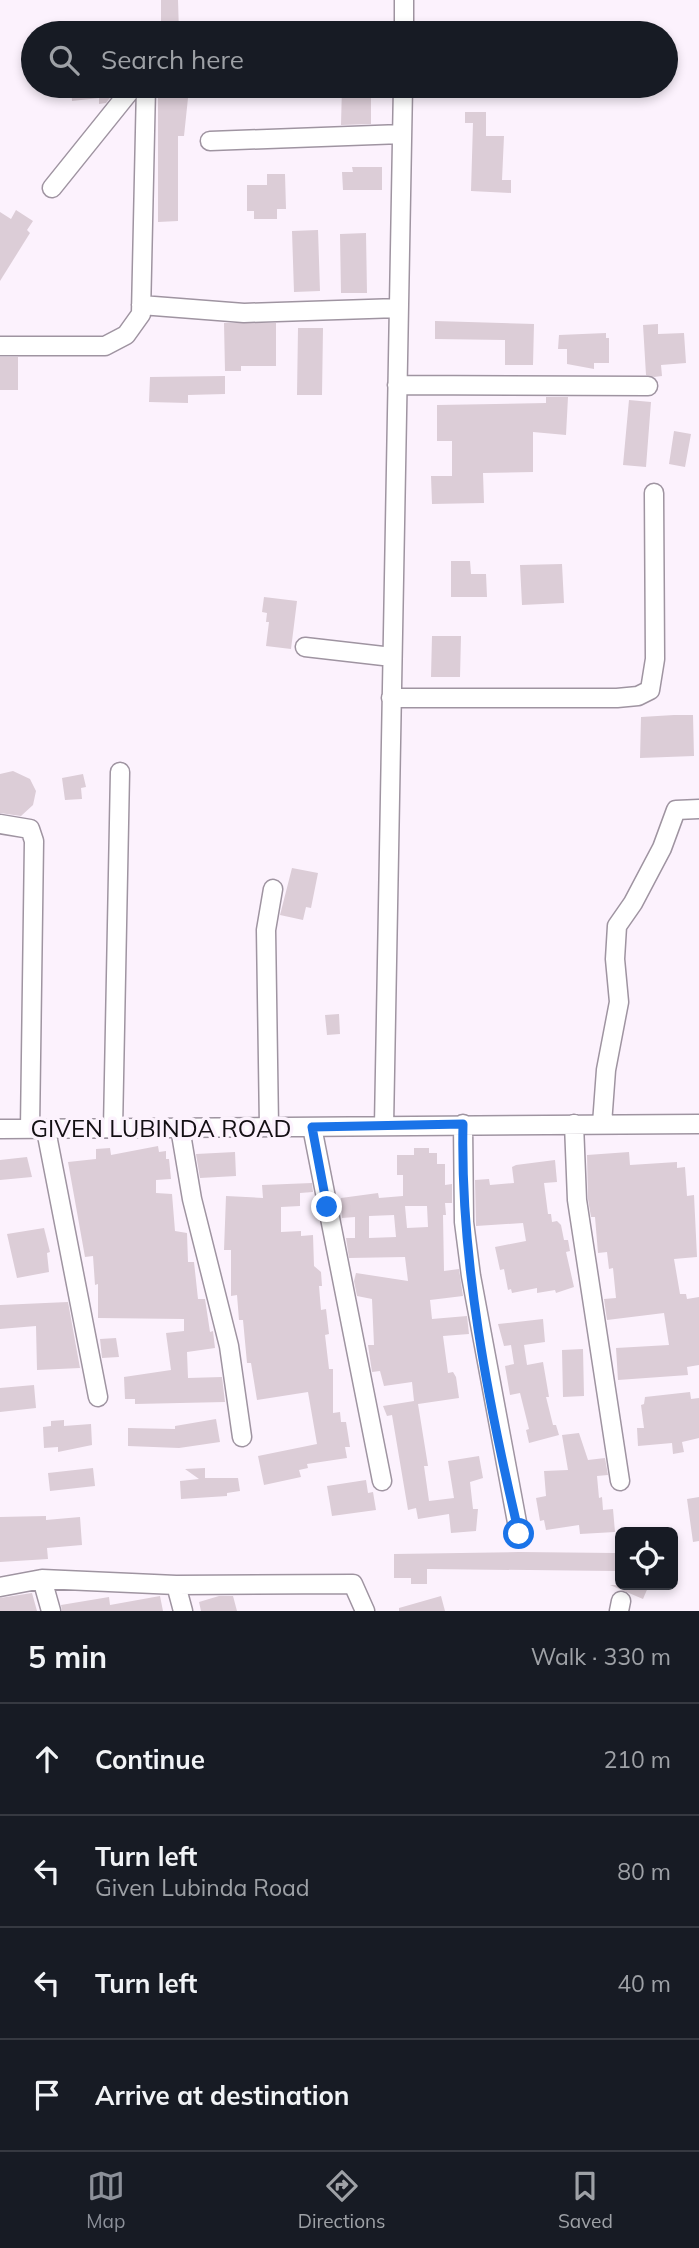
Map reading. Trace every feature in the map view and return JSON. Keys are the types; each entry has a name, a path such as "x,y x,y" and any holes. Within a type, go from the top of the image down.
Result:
{"street":[{"path":"404,0 404,21"},
{"path":"52,188 124,98"},
{"path":"0,346 105,346 126,335 141,309 146,98"},
{"path":"384,1126 403,98"},
{"path":"209,141 402,134"},
{"path":"141,309 244,313 399,308"},
{"path":"397,385 648,386"},
{"path":"391,698 617,698 638,696 650,690 655,659 654,493"},
{"path":"305,647 392,657"},
{"path":"113,1129 120,772"},
{"path":"603,1124 606,1070 619,1002 615,958 617,926 633,903 662,848 676,810 699,809"},
{"path":"0,824 30,829 34,841 38,1130 98,1397"},
{"path":"269,1127 266,930 273,889"},
{"path":"463,1124 464,1222 471,1276 519,1534"},
{"path":"575,1124 576,1200 620,1481"},
{"name":"GIVEN LUBINDA ROAD","path":"0,1129 699,1124"},
{"path":"312,1127 382,1481"},
{"path":"180,1128 192,1199 229,1346 242,1437"},
{"path":"42,1578 51,1611"},
{"path":"0,1587 42,1578 176,1585 354,1584 365,1611"},
{"path":"176,1585 183,1611"}],"building":[{"path":"161,0 178,0 179,21 161,21"},
{"path":"72,98 99,98 72,101"},
{"path":"99,98 110,98 106,103 99,104"},
{"path":"158,98 188,98 184,136 178,136 178,221 158,222"},
{"path":"342,98 371,98 371,124 341,125"},
{"path":"465,112 486,112 486,136 504,136 502,180 511,180 511,193 471,191 473,123 465,123"},
{"path":"352,167 382,167 382,190 343,190 342,172 353,172"},
{"path":"267,174 285,174 286,209 277,209 277,219 254,219 254,211 247,211 247,185 267,185"},
{"path":"16,210 33,221 27,230 30,233 0,281 0,212 11,219"},
{"path":"318,230 320,291 294,292 292,231"},
{"path":"366,233 367,293 341,293 340,234"},
{"path":"435,321 534,324 533,365 505,365 505,340 435,339"},
{"path":"224,323 276,323 276,366 241,366 241,371 225,371"},
{"path":"658,324 658,334 684,333 686,363 661,365 662,376 654,377 646,375 643,325"},
{"path":"298,328 323,328 322,395 297,395"},
{"path":"606,333 606,338 609,338 609,363 594,363 594,369 567,364 567,349 558,349 559,335"},
{"path":"0,357 18,357 18,390 0,390"},
{"path":"225,376 225,394 188,395 188,403 149,402 150,377"},
{"path":"546,397 568,397 566,435 533,432 533,472 483,473 484,503 432,504 431,476 452,476 452,441 437,441 437,405 546,403"},
{"path":"629,400 651,402 646,467 623,465"},
{"path":"674,431 691,434 685,467 669,464"},
{"path":"451,561 470,561 471,574 486,574 487,597 451,597"},
{"path":"562,564 564,603 522,605 520,565"},
{"path":"264,597 297,601 291,649 266,646 269,622 266,622 267,613 262,612"},
{"path":"432,636 461,636 460,677 431,677"},
{"path":"693,715 694,756 640,758 641,717"},
{"path":"13,771 30,779 36,791 33,805 21,816 0,813 0,774"},
{"path":"83,774 86,787 81,788 82,799 65,800 62,778"},
{"path":"292,868 318,873 311,908 306,907 303,920 280,915"},
{"path":"339,1014 340,1034 327,1035 325,1015"},
{"path":"158,1146 159,1152 166,1151 171,1179 156,1180 156,1193 172,1194 175,1231 187,1233 188,1262 194,1262 198,1299 205,1299 210,1332 213,1331 215,1348 187,1352 188,1378 222,1377 225,1402 135,1404 135,1399 125,1399 124,1377 171,1370 166,1333 184,1331 184,1319 98,1318 98,1284 95,1285 93,1256 85,1257 68,1162 96,1159 96,1149 110,1148 111,1155"},
{"path":"414,1148 429,1148 429,1153 437,1153 437,1164 445,1164 445,1185 452,1184 452,1203 445,1203 446,1215 443,1215 444,1271 459,1269 463,1296 430,1300 432,1319 467,1316 469,1334 443,1336 448,1373 453,1372 456,1377 459,1398 418,1404 428,1466 424,1466 429,1501 454,1498 448,1461 479,1456 483,1478 470,1482 473,1509 478,1509 476,1531 451,1533 449,1514 418,1519 416,1508 408,1510 392,1415 387,1416 383,1406 414,1401 412,1382 384,1386 380,1371 372,1372 368,1345 374,1345 372,1299 357,1296 354,1281 356,1273 408,1281 405,1257 349,1258 346,1238 355,1238 355,1217 342,1218 341,1198 378,1193 379,1198 403,1196 403,1175 397,1175 397,1155 414,1155","holes":["405,1206 427,1206 428,1227 407,1228","394,1215 396,1237 369,1238 369,1216"]},
{"path":"235,1152 236,1176 200,1178 196,1154"},
{"path":"629,1152 630,1165 677,1162 677,1168 685,1167 687,1196 694,1195 697,1257 674,1259 680,1294 686,1294 687,1299 699,1297 699,1365 687,1367 688,1375 618,1380 616,1348 669,1345 664,1313 607,1320 604,1299 616,1298 613,1268 609,1269 607,1252 598,1253 595,1217 591,1217 588,1199 587,1155"},
{"path":"27,1157 32,1177 0,1180 0,1160"},
{"path":"555,1160 557,1182 544,1183 548,1214 551,1214 552,1222 557,1221 561,1225 564,1240 568,1240 570,1251 566,1252 574,1287 556,1293 555,1290 537,1293 537,1288 512,1293 511,1289 508,1290 504,1269 500,1270 495,1247 526,1241 523,1223 476,1226 475,1180 489,1179 490,1185 514,1183 512,1167"},
{"path":"312,1183 313,1192 300,1193 300,1206 281,1207 281,1232 301,1231 301,1236 313,1235 314,1266 321,1272 321,1310 326,1309 329,1334 325,1335 329,1369 333,1369 333,1413 340,1412 341,1422 346,1422 350,1447 345,1447 347,1458 307,1464 308,1468 299,1470 301,1477 264,1485 258,1456 317,1444 308,1392 257,1400 251,1363 247,1363 243,1320 239,1320 237,1295 231,1296 231,1250 224,1250 226,1196 263,1198 262,1185"},
{"path":"44,1228 50,1252 47,1253 49,1272 17,1278 7,1234"},
{"path":"68,1302 80,1368 37,1370 36,1326 0,1329 0,1305"},
{"path":"543,1319 545,1342 524,1345 527,1365 543,1362 549,1397 546,1397 553,1425 556,1425 559,1435 529,1443 526,1430 529,1429 520,1393 510,1395 505,1366 514,1364 511,1345 504,1346 498,1324"},
{"path":"116,1338 119,1357 102,1358 100,1339"},
{"path":"583,1349 584,1396 563,1397 562,1350"},
{"path":"34,1385 36,1408 0,1412 0,1388"},
{"path":"690,1392 691,1399 699,1398 699,1438 682,1442 684,1452 673,1454 672,1443 638,1446 637,1428 644,1428 641,1405 644,1404 645,1397"},
{"path":"216,1419 220,1442 179,1448 128,1446 128,1428 175,1429 175,1426"},
{"path":"64,1420 64,1426 91,1424 92,1445 58,1452 58,1447 44,1448 43,1427 51,1426 51,1421"},
{"path":"579,1433 588,1460 605,1458 608,1475 597,1476 599,1498 602,1497 603,1510 613,1509 615,1532 580,1534 579,1525 546,1530 544,1520 540,1521 536,1498 546,1496 544,1471 568,1470 562,1435"},
{"path":"93,1468 95,1486 50,1491 48,1473"},
{"path":"205,1468 205,1478 238,1478 240,1491 227,1493 227,1496 181,1499 180,1481 199,1479 185,1469"},
{"path":"366,1480 368,1493 373,1492 376,1510 332,1516 327,1486"},
{"path":"699,1497 699,1541 693,1542 687,1499"},
{"path":"46,1516 46,1520 80,1517 82,1545 47,1548 48,1559 0,1562 0,1517"},
{"path":"615,1553 615,1571 427,1569 427,1584 411,1584 411,1578 394,1578 394,1554"},
{"path":"622,1590 647,1590 643,1599"},
{"path":"32,1593 37,1611 0,1611 0,1598"},
{"path":"160,1596 163,1611 62,1611 61,1605 109,1597 110,1605"},
{"path":"219,1596 233,1596 237,1611 201,1611 199,1602"},
{"path":"441,1596 445,1611 399,1611 399,1608"}],"route":[{"path":"327,1207 312,1127 463,1124 464,1222 471,1276 519,1534"}]}
